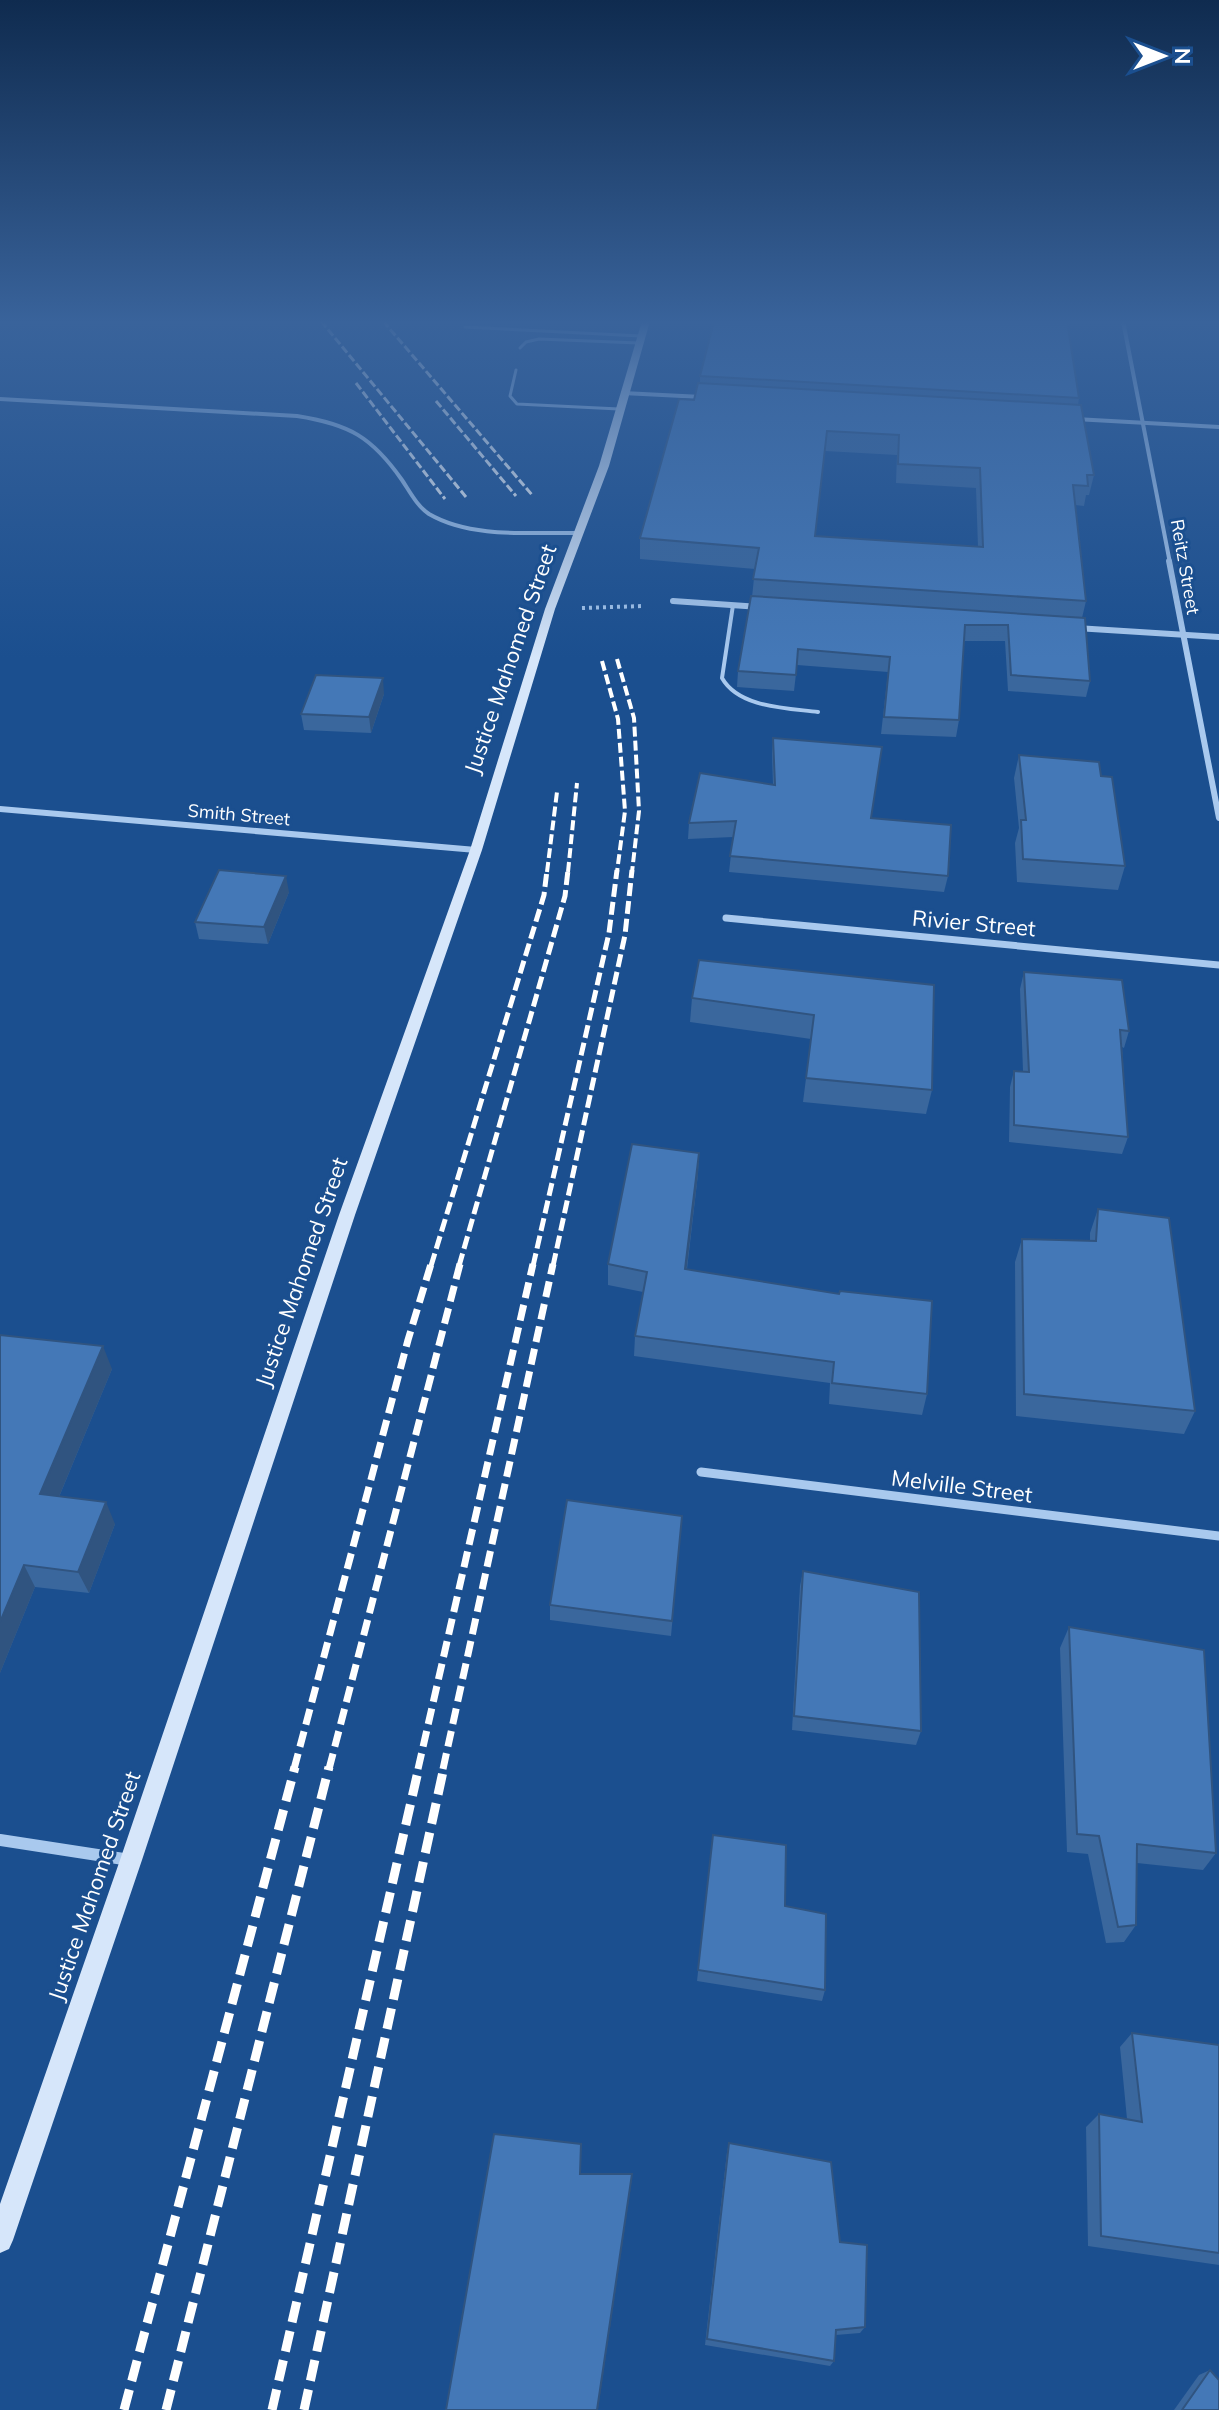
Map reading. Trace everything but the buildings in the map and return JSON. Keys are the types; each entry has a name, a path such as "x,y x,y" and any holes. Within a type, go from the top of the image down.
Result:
{"main road":[{"name":"Justice Mahomed Street","path":"0,2240 347,1215 476,850 550,609 604,466 613,433"}],"street":[{"path":"360,433 370,438 419,505 439,519 478,528 580,533"},
{"name":"Reitz Street","path":"1147,433 1219,818"},
{"path":"673,601 764,607"},
{"path":"1074,628 1219,637"},
{"name":"Smith Street","path":"0,809 476,850"},
{"name":"Rivier Street","path":"726,918 1219,965"},
{"name":"Melville Street","path":"701,1472 1219,1536"},
{"path":"0,1840 131,1860"}],"lane":[{"path":"733,605 722,678 724,686 738,696 754,701 818,712"}],"path":[{"path":"550,609 638,607"}],"railway":[{"path":"395,433 445,499"},
{"path":"414,433 466,497"},
{"path":"463,433 516,496"},
{"path":"479,433 533,496"},
{"path":"617,659 634,718 639,811 632,872"},
{"path":"602,661 618,719 625,811 617,872"},
{"path":"568,872 577,783"},
{"path":"547,872 557,792"},
{"path":"431,1266 544,895 547,870"},
{"path":"459,1266 565,896 568,870"},
{"path":"533,1266 609,933 617,870"},
{"path":"553,1266 625,935 632,870"},
{"path":"294,1769 431,1264"},
{"path":"329,1769 460,1264"},
{"path":"418,1769 533,1264"},
{"path":"443,1769 553,1264"},
{"path":"124,2410 295,1767"},
{"path":"166,2410 329,1767"},
{"path":"272,2410 419,1767"},
{"path":"304,2410 444,1767"}]}
